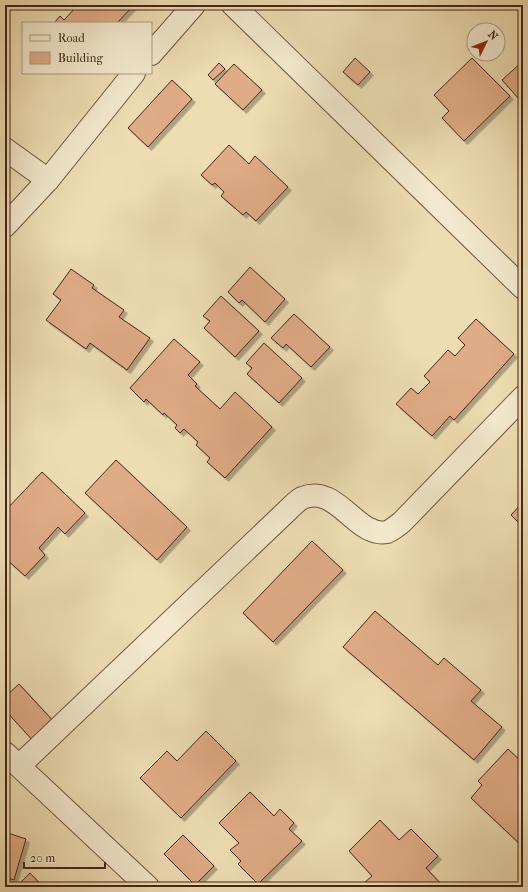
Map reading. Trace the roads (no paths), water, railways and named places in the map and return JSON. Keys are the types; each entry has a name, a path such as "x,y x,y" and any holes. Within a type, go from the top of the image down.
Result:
{"street":[{"path":"152,53 194,5"},
{"path":"233,5 523,288"},
{"path":"5,226 48,180 133,74"},
{"path":"5,149 48,180"},
{"path":"148,887 12,760 302,498 315,495 331,500 370,530 387,532 402,522 523,397"}]}
